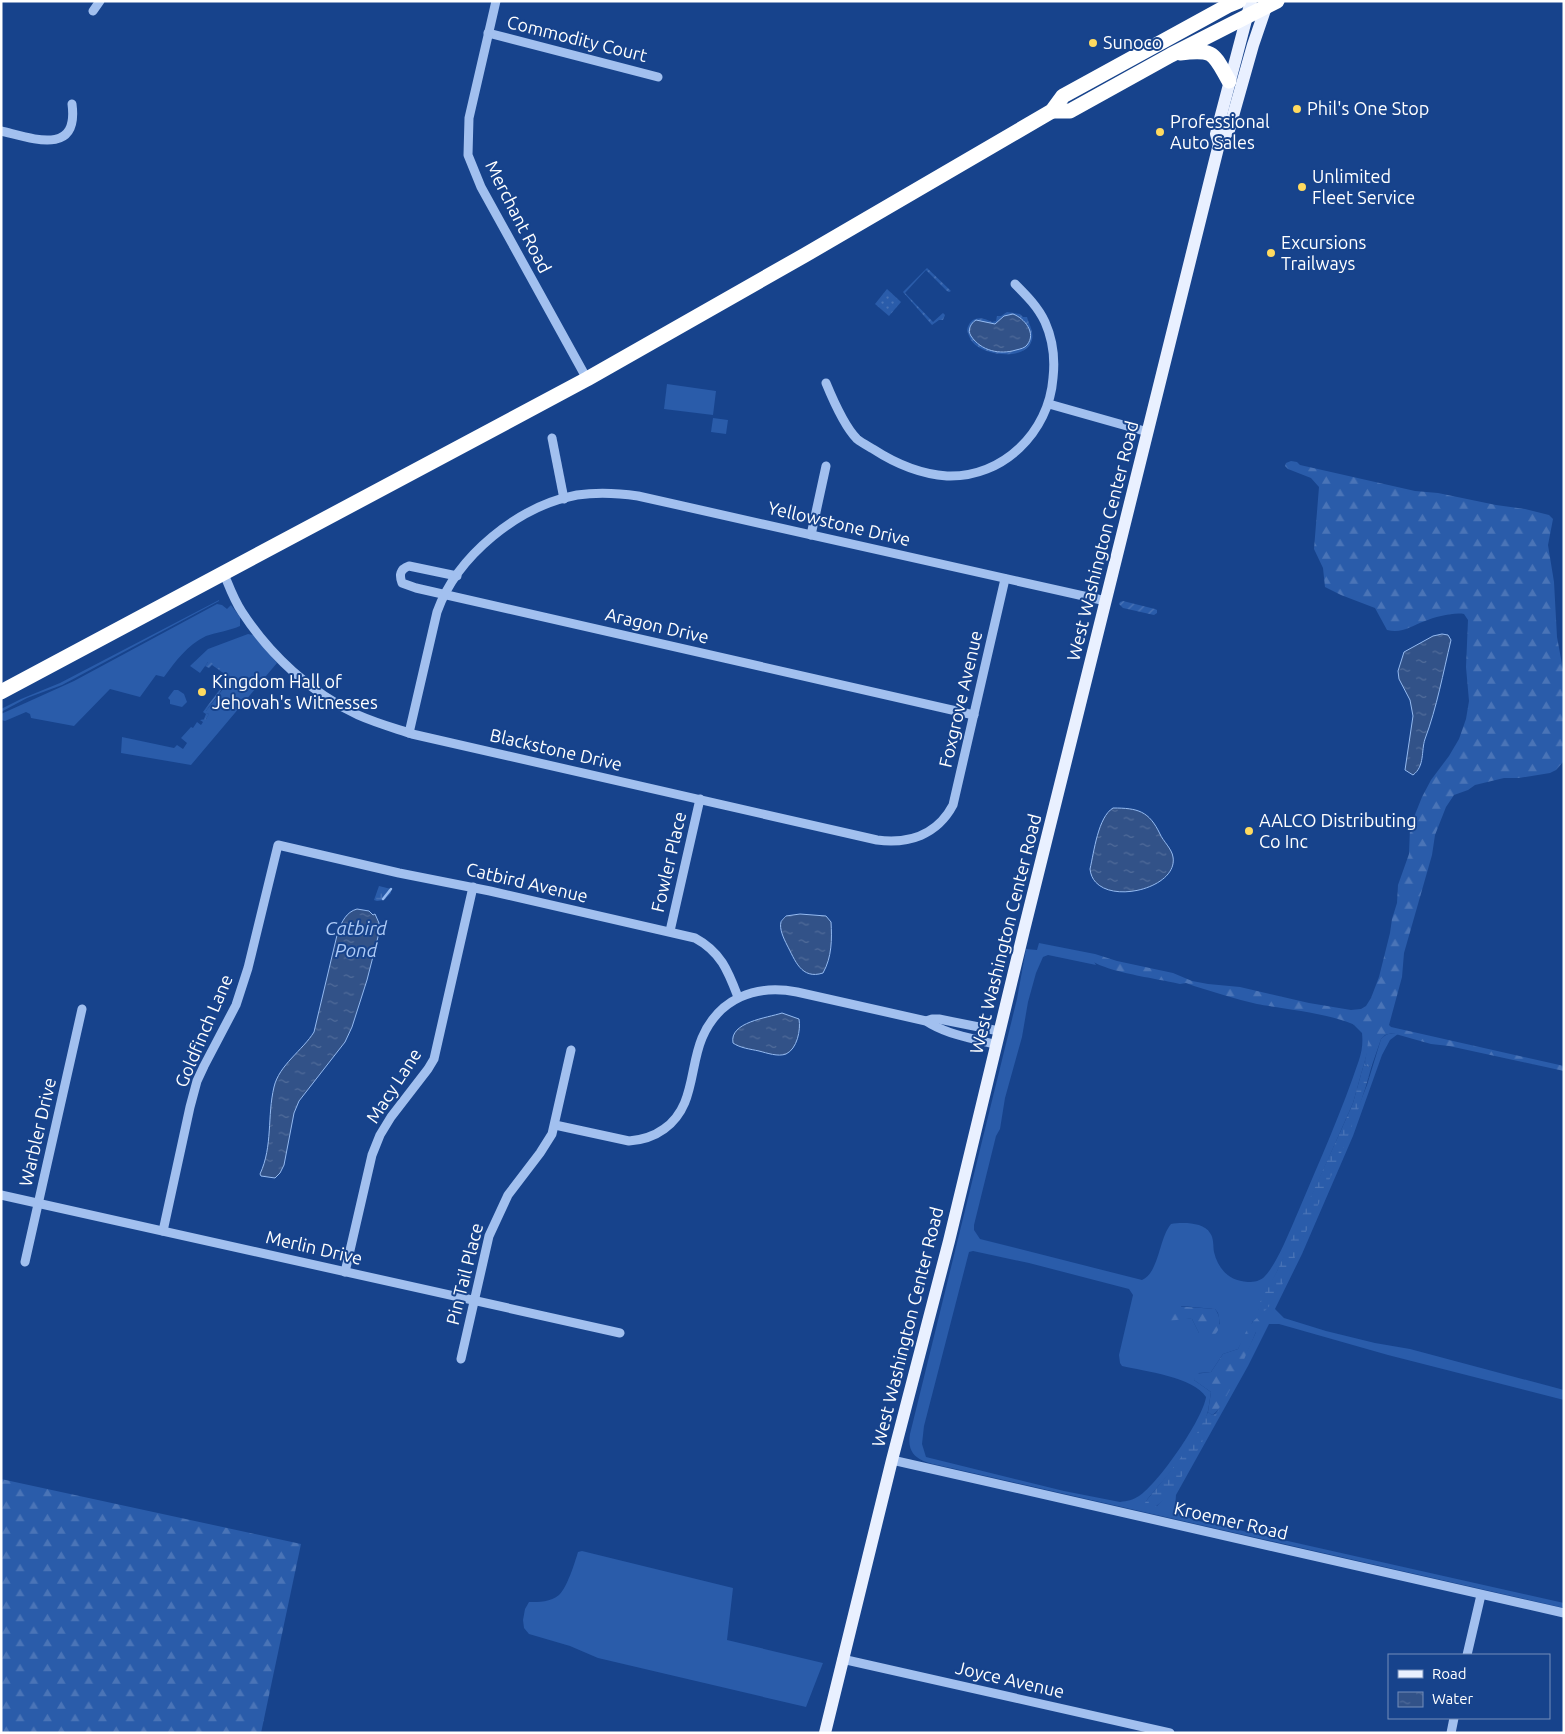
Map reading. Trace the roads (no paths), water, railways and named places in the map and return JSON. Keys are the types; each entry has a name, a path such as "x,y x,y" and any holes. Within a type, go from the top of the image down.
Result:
{"highway":[{"path":"1,692 587,378 805,256 1052,111 1063,96 1239,1"},
{"path":"1052,111 1070,111 1270,3"},
{"path":"1171,55 1195,51 1208,52 1218,60 1230,81"}],"main road":[{"name":"West Washington Center Road","path":"1219,144 1216,134 1251,1"},
{"name":"West Washington Center Road","path":"825,1733 892,1460 949,1241 1219,144 1229,130 1253,45 1270,3"}],"street":[{"path":"93,11 100,1"},
{"name":"Merchant Road","path":"496,1 469,118 468,155 481,187 587,378"},
{"name":"Commodity Court","path":"488,33 658,77"},
{"path":"1,131 43,141 52,141 60,138 70,127 73,118 72,104"},
{"path":"826,383 839,412 857,438 892,462 929,474 949,476 974,472 1000,464 1028,440 1038,426 1049,404 1053,387 1052,344 1046,322 1032,301 1015,284"},
{"path":"1049,404 1148,432"},
{"path":"552,438 564,499"},
{"path":"811,534 826,466"},
{"name":"Yellowstone Drive","path":"409,733 436,612 456,576 480,547 512,521 544,505 588,494 631,495 1106,601"},
{"name":"Aragon Drive","path":"456,576 409,566 402,570 401,579 402,583 406,586 974,714"},
{"name":"Blackstone Drive","path":"224,574 242,611 261,638 281,660 306,682 356,714 409,733 889,841 911,840 940,822"},
{"name":"Foxgrove Avenue","path":"940,822 948,814 954,800 1005,578"},
{"name":"Fowler Place","path":"670,931 700,799"},
{"name":"Catbird Avenue","path":"278,845 695,938 712,950 725,966 738,997"},
{"name":"Goldfinch Lane","path":"163,1231 197,1081 236,1005 248,968 278,845"},
{"name":"Macy Lane","path":"346,1272 367,1174 380,1135 434,1059 473,887"},
{"path":"571,1050 555,1124 628,1141 647,1138 674,1121 686,1102 702,1038 718,1014 738,997 765,990 786,990 926,1021 954,1033 996,1045"},
{"name":"Warbler Drive","path":"25,1262 82,1009"},
{"path":"926,1021 939,1019 1000,1031"},
{"name":"Pin Tail Place","path":"461,1359 486,1248 497,1216 508,1195 546,1144 555,1124"},
{"name":"Merlin Drive","path":"1,1195 620,1333"},
{"name":"Kroemer Road","path":"892,1460 1564,1613"},
{"path":"1467,1654 1482,1595"},
{"name":"Joyce Avenue","path":"842,1659 1170,1733"},
{"path":"1450,1733 1454,1719"}],"water":[{"path":"1013,314 1025,322 1030,331 1030,340 1024,348 1004,352 991,351 975,341 970,334 970,327 976,320 995,324 1004,316"},
{"path":"1448,635 1451,640 1424,744 1421,763 1413,775 1405,770 1413,716 1410,700 1399,679 1398,671 1404,652 1433,636"},
{"path":"1113,808 1136,810 1152,820 1173,857 1171,869 1163,879 1135,891 1120,892 1106,889 1095,881 1090,869 1095,845 1100,827"},
{"name":"Catbird Pond","path":"357,909 375,914 379,923 379,933 352,1027 345,1042 299,1101 294,1113 284,1165 280,1173 275,1178 261,1176 267,1153 274,1087 286,1065 314,1032 338,931 347,915"},
{"path":"800,914 826,916 831,922 830,954 823,973 809,974 804,971 796,962 783,937 782,921 786,916"},
{"path":"782,1013 799,1019 799,1034 790,1052 780,1055 772,1054 733,1043 733,1036 743,1026 759,1019"}],"waterway":[{"path":"383,899 391,889"}],"place":[{"name":"Sunoco","path":"1093,43"},
{"name":"Phil's One Stop","path":"1297,109"},
{"name":"Professional Auto Sales","path":"1160,132"},
{"name":"Unlimited Fleet Service","path":"1302,187"},
{"name":"Excursions Trailways","path":"1271,253"},
{"name":"Kingdom Hall of Jehovah's Witnesses","path":"202,692"},
{"name":"AALCO Distributing Co Inc","path":"1249,831"}]}
